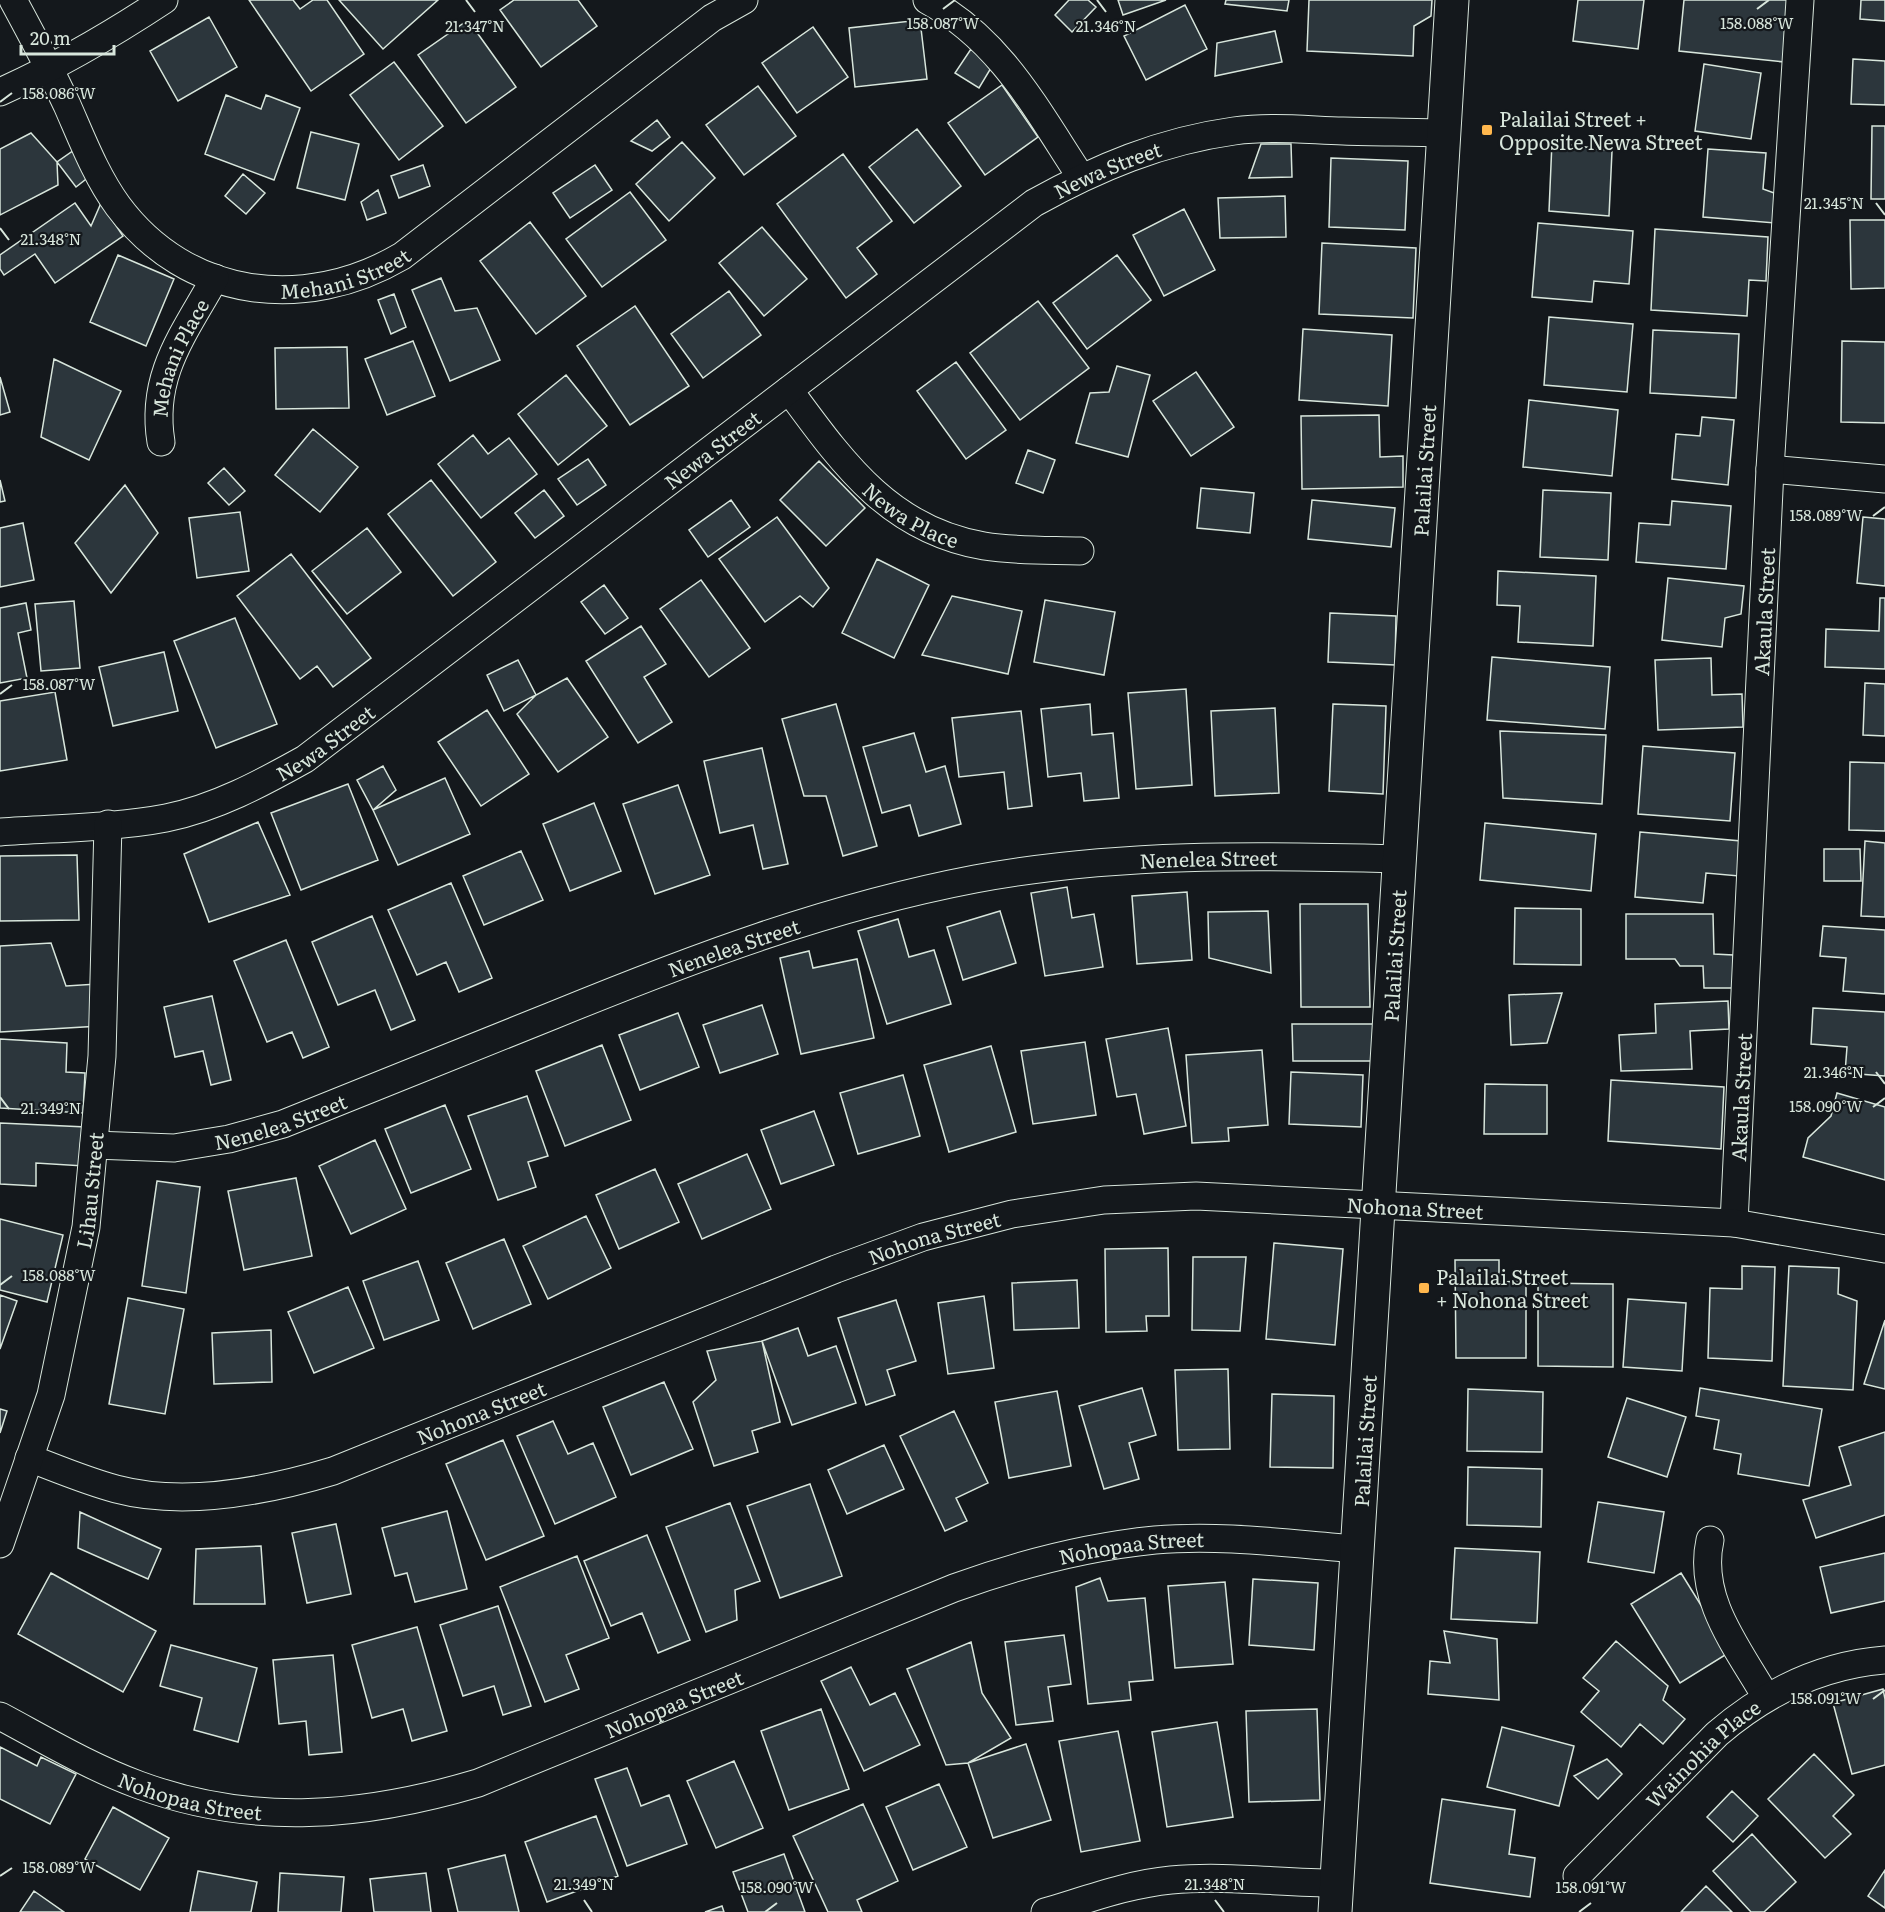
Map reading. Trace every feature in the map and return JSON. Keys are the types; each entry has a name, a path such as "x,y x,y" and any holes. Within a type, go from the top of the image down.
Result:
{"street":[{"name":"Mehani Street","path":"13,0 50,69 93,163 118,206 134,225 171,256 215,278 262,289 311,290 351,280 381,268 402,256 712,18 744,0"},
{"path":"0,92 50,69 111,35 164,0"},
{"path":"927,0 965,23 1000,57 1081,177"},
{"name":"Palailai Street","path":"1336,1898 1452,0"},
{"name":"Akaula Street","path":"1734,1223 1770,469 1800,0"},
{"name":"Newa Street","path":"0,832 166,818 215,804 261,784 305,759 1034,203 1081,177 1131,156 1182,141 1235,131 1289,128 1444,133"},
{"name":"Mehani Place","path":"161,442 159,397 166,368 215,278"},
{"name":"Newa Place","path":"789,390 858,479 879,498 910,519 954,538 981,545 1010,549 1080,551"},
{"path":"1770,469 1885,479"},
{"name":"Lihau Street","path":"0,1544 51,1395 84,1238 102,1056 108,824"},
{"name":"Nenelea Street","path":"94,1144 174,1148 229,1139 283,1124 698,957 835,911 976,879 1119,860 1264,855 1399,859"},
{"name":"Nohona Street","path":"29,1458 118,1489 161,1495 248,1491 291,1484 333,1471 836,1269 923,1237 1012,1214 1104,1200 1196,1196 1378,1203 1734,1223 1885,1249"},
{"name":"Nohopaa Street","path":"0,1716 87,1763 140,1785 195,1801 252,1810 286,1812 367,1810 423,1800 478,1783 954,1588 1020,1564 1088,1549 1157,1540 1226,1539 1357,1549"},
{"path":"1710,1540 1706,1563 1711,1597 1766,1697"},
{"name":"Wainohia Place","path":"1577,1876 1717,1734 1766,1697 1822,1671 1885,1660"},
{"path":"1046,1912 1128,1888 1168,1880 1210,1877 1336,1898"}],"building":[{"path":"249,0 293,0 300,9 313,0 327,0 364,54 311,91"},
{"path":"339,0 438,0 383,49"},
{"path":"514,0 578,0 597,26 541,67 500,10"},
{"path":"1069,0 1088,0 1096,7 1072,32 1055,15"},
{"path":"1118,0 1166,0 1123,15"},
{"path":"1226,0 1289,0 1287,11 1225,4"},
{"path":"1309,0 1432,0 1431,16 1414,26 1413,56 1307,51"},
{"path":"1578,0 1644,0 1638,49 1573,41"},
{"path":"1684,0 1790,0 1784,62 1679,51"},
{"path":"1861,0 1885,0 1885,21 1860,19"},
{"path":"1185,5 1207,49 1146,80 1124,36"},
{"path":"209,17 237,67 178,101 150,51"},
{"path":"468,20 516,87 466,123 418,55"},
{"path":"920,20 927,79 855,87 849,28"},
{"path":"813,27 848,77 797,113 762,63"},
{"path":"1275,31 1282,62 1215,76 1217,43"},
{"path":"971,49 994,63 979,88 955,73"},
{"path":"1853,59 1885,61 1885,105 1851,104"},
{"path":"394,62 443,126 399,160 350,95"},
{"path":"1704,64 1761,73 1751,139 1695,131"},
{"path":"1002,85 1038,137 985,175 948,123"},
{"path":"758,86 796,136 744,175 706,125"},
{"path":"226,95 261,109 266,95 300,108 274,180 205,154"},
{"path":"657,120 670,137 652,151 631,141"},
{"path":"1872,126 1885,126 1885,199 1871,199"},
{"path":"917,129 961,186 914,223 869,167"},
{"path":"311,132 359,144 345,200 297,188"},
{"path":"31,133 57,162 58,185 0,215 0,149"},
{"path":"682,142 715,178 669,221 636,184"},
{"path":"1552,142 1612,151 1609,216 1549,211"},
{"path":"1261,144 1291,144 1292,177 1249,178"},
{"path":"77,148 95,172 76,187 57,162"},
{"path":"1708,149 1766,153 1763,189 1777,194 1775,223 1703,217"},
{"path":"843,154 892,221 857,248 877,274 846,298 777,204"},
{"path":"1331,158 1408,161 1405,230 1329,227"},
{"path":"423,165 430,186 399,198 391,176"},
{"path":"595,165 612,190 570,218 553,193"},
{"path":"243,174 265,193 246,214 225,196"},
{"path":"378,190 386,213 367,220 361,202"},
{"path":"630,192 666,240 602,287 566,239"},
{"path":"1285,196 1286,237 1220,238 1218,198"},
{"path":"75,203 91,226 101,203 123,236 55,283 35,254 4,275 0,269 0,255"},
{"path":"1184,209 1215,270 1164,296 1133,235"},
{"path":"1850,220 1885,220 1885,288 1851,289"},
{"path":"530,222 586,296 536,334 480,261"},
{"path":"1538,223 1633,231 1629,284 1594,281 1592,302 1532,297"},
{"path":"762,227 807,279 764,316 719,263"},
{"path":"1655,229 1768,237 1766,281 1749,280 1747,316 1651,310"},
{"path":"1322,243 1416,248 1413,318 1319,314"},
{"path":"118,255 174,279 146,346 90,322"},
{"path":"1117,255 1151,300 1087,349 1053,303"},
{"path":"441,278 455,311 477,308 500,360 450,381 412,290"},
{"path":"729,291 761,335 703,378 671,334"},
{"path":"394,294 406,327 391,334 378,300"},
{"path":"1038,301 1089,368 1020,420 970,353"},
{"path":"635,306 689,386 630,425 577,346"},
{"path":"1549,317 1633,324 1627,392 1544,385"},
{"path":"1303,329 1392,335 1388,406 1299,400"},
{"path":"1653,330 1739,334 1736,398 1650,393"},
{"path":"413,341 435,396 387,415 365,359"},
{"path":"1842,341 1885,342 1885,423 1841,422"},
{"path":"347,347 349,408 276,409 275,348"},
{"path":"54,359 121,391 89,460 41,437"},
{"path":"956,362 1006,430 966,459 917,391"},
{"path":"1117,366 1150,375 1128,457 1076,443 1090,393 1109,392"},
{"path":"1196,372 1234,427 1191,456 1153,401"},
{"path":"566,375 607,426 558,465 518,414"},
{"path":"0,377 10,412 0,415"},
{"path":"1529,400 1618,410 1612,476 1523,467"},
{"path":"1379,415 1380,457 1403,456 1403,487 1302,489 1301,416"},
{"path":"1702,417 1734,420 1728,485 1672,479 1676,434 1700,436"},
{"path":"313,429 358,467 320,512 275,475"},
{"path":"473,435 488,454 509,438 537,474 481,518 438,464"},
{"path":"1028,450 1055,460 1043,493 1016,483"},
{"path":"588,459 606,485 577,505 558,479"},
{"path":"819,461 865,508 826,546 780,500"},
{"path":"224,468 245,491 229,505 208,483"},
{"path":"0,480 5,501 0,502"},
{"path":"431,480 496,562 453,596 388,514"},
{"path":"125,485 158,533 111,593 75,543"},
{"path":"1201,488 1254,493 1250,533 1197,528"},
{"path":"544,490 564,516 535,538 515,513"},
{"path":"1543,490 1611,493 1608,560 1540,557"},
{"path":"731,500 750,527 708,557 689,530"},
{"path":"1312,500 1395,508 1391,547 1308,539"},
{"path":"1672,501 1731,506 1726,569 1636,562 1639,523 1670,525"},
{"path":"240,512 249,571 197,578 189,518"},
{"path":"777,517 829,588 813,607 800,596 765,622 719,559"},
{"path":"1863,517 1885,519 1885,586 1857,583"},
{"path":"23,523 34,580 0,587 0,528"},
{"path":"367,528 401,572 347,614 312,571"},
{"path":"291,554 371,658 333,687 317,666 300,679 237,596"},
{"path":"877,559 929,585 894,658 842,633"},
{"path":"1498,571 1596,576 1593,646 1518,642 1520,606 1497,605"},
{"path":"1668,578 1744,586 1741,614 1725,618 1722,647 1662,640"},
{"path":"701,580 750,648 709,677 660,609"},
{"path":"604,585 628,618 605,634 581,602"},
{"path":"952,596 1022,611 1008,674 922,655"},
{"path":"1880,598 1885,598 1885,669 1825,667 1826,629 1879,631"},
{"path":"1045,600 1115,612 1104,675 1034,662"},
{"path":"74,601 80,668 41,671 35,604"},
{"path":"26,603 31,630 18,633 27,678 0,683 0,608"},
{"path":"1330,613 1396,616 1395,665 1328,662"},
{"path":"235,618 277,724 216,748 174,641"},
{"path":"641,626 666,664 644,677 672,722 638,743 586,661"},
{"path":"164,652 178,711 113,726 99,667"},
{"path":"1492,657 1610,667 1605,729 1487,720"},
{"path":"1711,658 1712,695 1742,694 1743,727 1658,730 1655,660"},
{"path":"518,660 536,695 504,711 487,675"},
{"path":"567,678 608,737 558,772 517,714 536,695"},
{"path":"1865,683 1885,684 1885,736 1863,735"},
{"path":"1186,689 1192,785 1136,789 1128,693"},
{"path":"55,692 67,760 0,771 0,701"},
{"path":"836,704 877,846 843,856 826,796 804,796 782,719"},
{"path":"1090,704 1092,735 1113,733 1119,798 1084,801 1081,773 1048,777 1041,709"},
{"path":"1333,704 1386,706 1383,794 1329,791"},
{"path":"1275,708 1279,793 1215,796 1211,711"},
{"path":"487,710 529,774 481,806 438,742"},
{"path":"1021,711 1032,806 1008,809 1004,772 959,777 952,718"},
{"path":"1500,731 1606,735 1602,804 1503,798"},
{"path":"914,733 926,772 945,766 961,824 919,836 910,805 882,813 863,747"},
{"path":"1643,746 1735,753 1730,821 1638,814"},
{"path":"762,748 788,864 763,869 753,825 720,833 704,761"},
{"path":"1850,762 1885,763 1885,831 1849,830"},
{"path":"383,766 396,790 373,810 357,780"},
{"path":"445,778 470,834 398,865 373,810"},
{"path":"348,784 378,860 301,890 271,813"},
{"path":"678,785 710,875 655,894 623,804"},
{"path":"594,803 621,871 570,891 543,824"},
{"path":"258,822 290,895 209,922 184,854"},
{"path":"1485,823 1596,834 1591,891 1480,880"},
{"path":"1640,832 1741,841 1739,876 1706,873 1703,903 1635,897"},
{"path":"1865,841 1885,843 1885,917 1861,916"},
{"path":"1824,849 1860,849 1861,881 1824,881"},
{"path":"521,851 543,900 484,925 463,876"},
{"path":"77,855 79,920 0,921 0,856"},
{"path":"451,883 492,978 459,992 446,962 417,975 388,910"},
{"path":"1067,887 1072,918 1094,914 1103,967 1045,976 1031,893"},
{"path":"1187,892 1192,960 1137,964 1132,896"},
{"path":"1300,904 1368,904 1370,1007 1301,1007"},
{"path":"1515,908 1581,909 1581,965 1514,964"},
{"path":"1000,911 1016,963 963,980 947,927"},
{"path":"1268,911 1271,973 1209,958 1208,912"},
{"path":"1626,914 1713,914 1714,954 1733,955 1733,988 1704,988 1703,966 1680,966 1675,959 1626,959"},
{"path":"372,916 415,1020 391,1030 375,990 338,1005 312,942"},
{"path":"898,919 909,957 934,950 951,1004 887,1024 858,931"},
{"path":"1823,926 1885,930 1885,994 1843,991 1846,958 1820,956"},
{"path":"286,940 329,1047 303,1058 292,1032 267,1042 234,961"},
{"path":"51,943 66,986 97,984 100,1026 0,1032 0,946"},
{"path":"809,951 813,968 857,959 874,1038 801,1054 780,958"},
{"path":"1562,993 1547,1043 1511,1045 1509,995"},
{"path":"212,996 231,1080 211,1085 203,1051 175,1057 164,1007"},
{"path":"1728,1001 1729,1029 1690,1031 1692,1069 1621,1071 1619,1035 1656,1033 1655,1004"},
{"path":"762,1005 778,1054 720,1073 703,1025"},
{"path":"1813,1008 1885,1012 1885,1076 1845,1073 1847,1047 1811,1044"},
{"path":"678,1013 699,1067 640,1090 619,1035"},
{"path":"1292,1024 1374,1024 1374,1061 1293,1061"},
{"path":"1168,1028 1186,1126 1144,1134 1136,1094 1117,1097 1106,1039"},
{"path":"0,1039 67,1043 66,1072 85,1073 83,1113 0,1108"},
{"path":"1085,1042 1096,1115 1033,1124 1021,1051"},
{"path":"602,1045 631,1120 565,1146 536,1071"},
{"path":"991,1046 1016,1132 949,1152 924,1065"},
{"path":"1262,1050 1268,1125 1228,1128 1229,1141 1192,1143 1186,1055"},
{"path":"1291,1072 1363,1075 1361,1127 1289,1124"},
{"path":"903,1075 920,1136 858,1154 840,1093"},
{"path":"1611,1080 1724,1087 1721,1149 1608,1141"},
{"path":"1485,1084 1547,1085 1547,1134 1484,1134"},
{"path":"1837,1093 1885,1107 1885,1180 1803,1157 1808,1138 1831,1116"},
{"path":"527,1096 548,1156 528,1162 536,1187 498,1200 468,1116"},
{"path":"445,1105 471,1169 411,1193 385,1129"},
{"path":"814,1111 834,1165 781,1184 761,1130"},
{"path":"0,1123 86,1127 84,1166 36,1163 36,1186 0,1184"},
{"path":"375,1140 406,1209 351,1234 319,1166"},
{"path":"747,1154 771,1209 702,1239 678,1184"},
{"path":"655,1169 679,1222 619,1249 596,1195"},
{"path":"296,1178 312,1256 244,1270 228,1191"},
{"path":"157,1181 200,1187 186,1293 142,1286"},
{"path":"586,1216 611,1268 548,1299 523,1246"},
{"path":"0,1219 63,1235 47,1302 0,1290"},
{"path":"504,1239 531,1304 473,1329 446,1263"},
{"path":"1274,1243 1343,1249 1335,1345 1266,1339"},
{"path":"1168,1248 1169,1316 1146,1316 1147,1331 1106,1332 1105,1249"},
{"path":"1193,1257 1246,1257 1240,1331 1192,1330"},
{"path":"1455,1260 1499,1260 1499,1282 1526,1281 1526,1358 1456,1358"},
{"path":"418,1261 439,1320 384,1340 363,1281"},
{"path":"1742,1266 1775,1267 1772,1361 1708,1358 1710,1288 1742,1289"},
{"path":"1789,1266 1839,1268 1838,1294 1857,1301 1853,1390 1783,1386"},
{"path":"1077,1280 1079,1328 1014,1330 1012,1283"},
{"path":"1538,1283 1613,1284 1613,1367 1538,1366"},
{"path":"348,1287 374,1348 314,1373 288,1312"},
{"path":"0,1295 17,1301 0,1349"},
{"path":"984,1296 994,1368 948,1374 938,1303"},
{"path":"128,1298 184,1309 165,1414 109,1404"},
{"path":"1628,1299 1686,1303 1682,1371 1623,1367"},
{"path":"896,1300 916,1361 887,1370 895,1395 866,1405 838,1318"},
{"path":"1885,1320 1885,1389 1864,1384"},
{"path":"798,1328 808,1356 836,1346 856,1403 792,1425 762,1341"},
{"path":"271,1330 272,1382 214,1384 212,1333"},
{"path":"762,1341 780,1422 752,1431 758,1452 714,1466 693,1402 716,1380 707,1351"},
{"path":"1228,1369 1230,1449 1178,1450 1175,1370"},
{"path":"664,1382 693,1449 631,1475 603,1407"},
{"path":"1142,1388 1156,1435 1129,1443 1139,1479 1104,1489 1079,1406"},
{"path":"1700,1388 1822,1409 1809,1486 1738,1474 1741,1454 1714,1449 1719,1420 1696,1416"},
{"path":"1468,1389 1543,1392 1542,1452 1467,1451"},
{"path":"1057,1391 1071,1466 1009,1478 995,1402"},
{"path":"1272,1394 1334,1396 1333,1468 1270,1467"},
{"path":"1627,1398 1686,1417 1667,1477 1608,1457"},
{"path":"0,1409 7,1411 0,1433"},
{"path":"954,1411 988,1483 956,1498 967,1521 945,1531 900,1436"},
{"path":"553,1421 568,1454 593,1443 616,1497 555,1524 517,1436"},
{"path":"1885,1432 1885,1515 1816,1538 1803,1500 1851,1485 1839,1447"},
{"path":"503,1440 544,1536 486,1560 446,1464"},
{"path":"884,1445 904,1489 847,1514 828,1470"},
{"path":"1468,1467 1542,1469 1541,1527 1467,1525"},
{"path":"810,1484 842,1576 780,1598 747,1506"},
{"path":"1598,1502 1664,1512 1654,1573 1588,1562"},
{"path":"730,1503 760,1581 735,1590 737,1620 706,1632 666,1527"},
{"path":"447,1511 467,1589 415,1602 407,1573 395,1576 382,1528"},
{"path":"80,1512 161,1549 148,1579 78,1548"},
{"path":"336,1524 351,1594 307,1603 292,1533"},
{"path":"647,1535 690,1640 658,1653 642,1613 611,1626 584,1561"},
{"path":"261,1546 265,1604 194,1604 196,1549"},
{"path":"1455,1548 1540,1552 1537,1623 1451,1619"},
{"path":"1885,1553 1885,1601 1831,1613 1820,1567"},
{"path":"577,1556 609,1638 566,1655 579,1689 545,1702 500,1587"},
{"path":"51,1573 156,1631 123,1692 18,1634"},
{"path":"1681,1573 1730,1652 1680,1683 1631,1604"},
{"path":"1100,1578 1108,1601 1145,1598 1153,1680 1129,1682 1131,1700 1088,1704 1076,1587"},
{"path":"1253,1579 1318,1583 1314,1650 1249,1645"},
{"path":"1225,1582 1233,1664 1175,1668 1168,1586"},
{"path":"498,1606 531,1706 503,1715 494,1686 463,1696 440,1625"},
{"path":"417,1627 447,1731 412,1741 403,1709 372,1718 352,1645"},
{"path":"1444,1631 1497,1639 1499,1700 1428,1694 1430,1661 1450,1663"},
{"path":"1064,1635 1071,1684 1048,1687 1053,1721 1016,1725 1005,1642"},
{"path":"1616,1641 1668,1686 1663,1700 1685,1719 1663,1744 1640,1724 1621,1747 1581,1712 1599,1691 1583,1678"},
{"path":"971,1642 982,1693 1011,1738 968,1763 946,1765 907,1669"},
{"path":"171,1645 257,1668 238,1742 194,1730 202,1698 160,1686"},
{"path":"333,1655 342,1752 309,1755 306,1721 279,1724 273,1660"},
{"path":"851,1667 870,1705 895,1693 920,1745 864,1771 821,1681"},
{"path":"1883,1689 1885,1765 1852,1774 1833,1703"},
{"path":"821,1709 849,1789 789,1810 761,1731"},
{"path":"1317,1709 1320,1800 1249,1802 1246,1711"},
{"path":"1217,1722 1233,1817 1167,1827 1152,1732"},
{"path":"1502,1727 1574,1746 1559,1806 1487,1787"},
{"path":"1118,1731 1140,1841 1081,1852 1059,1741"},
{"path":"1026,1744 1051,1820 993,1838 968,1763"},
{"path":"0,1747 37,1766 41,1757 76,1774 50,1824 0,1799"},
{"path":"1814,1754 1854,1795 1833,1816 1851,1834 1825,1858 1768,1799"},
{"path":"1607,1759 1622,1774 1598,1799 1574,1776"},
{"path":"734,1761 763,1828 716,1848 687,1781"},
{"path":"627,1768 641,1806 669,1795 687,1844 627,1866 595,1779"},
{"path":"939,1784 967,1847 913,1870 886,1807"},
{"path":"1732,1791 1758,1816 1733,1842 1707,1817"},
{"path":"1442,1799 1515,1810 1509,1854 1535,1858 1530,1897 1430,1883"},
{"path":"863,1804 898,1881 857,1900 862,1912 828,1912 793,1836"},
{"path":"113,1807 169,1838 140,1890 85,1859"},
{"path":"596,1816 618,1876 547,1902 525,1842"},
{"path":"1752,1834 1796,1882 1764,1912 1751,1912 1713,1871"},
{"path":"784,1854 805,1912 748,1912 733,1872"},
{"path":"505,1855 519,1912 458,1912 448,1869"},
{"path":"1885,1870 1885,1908 1868,1896"},
{"path":"198,1871 257,1882 251,1912 190,1912"},
{"path":"280,1873 344,1877 341,1912 278,1912"},
{"path":"426,1873 431,1912 374,1912 370,1879"},
{"path":"1706,1886 1732,1912 1681,1912"},
{"path":"34,1891 64,1912 20,1912"},
{"path":"722,1906 724,1912 705,1912"}],"place":[{"name":"Palailai Street + Opposite Newa Street","path":"1487,130"},
{"name":"Palailai Street + Nohona Street","path":"1424,1288"}]}
